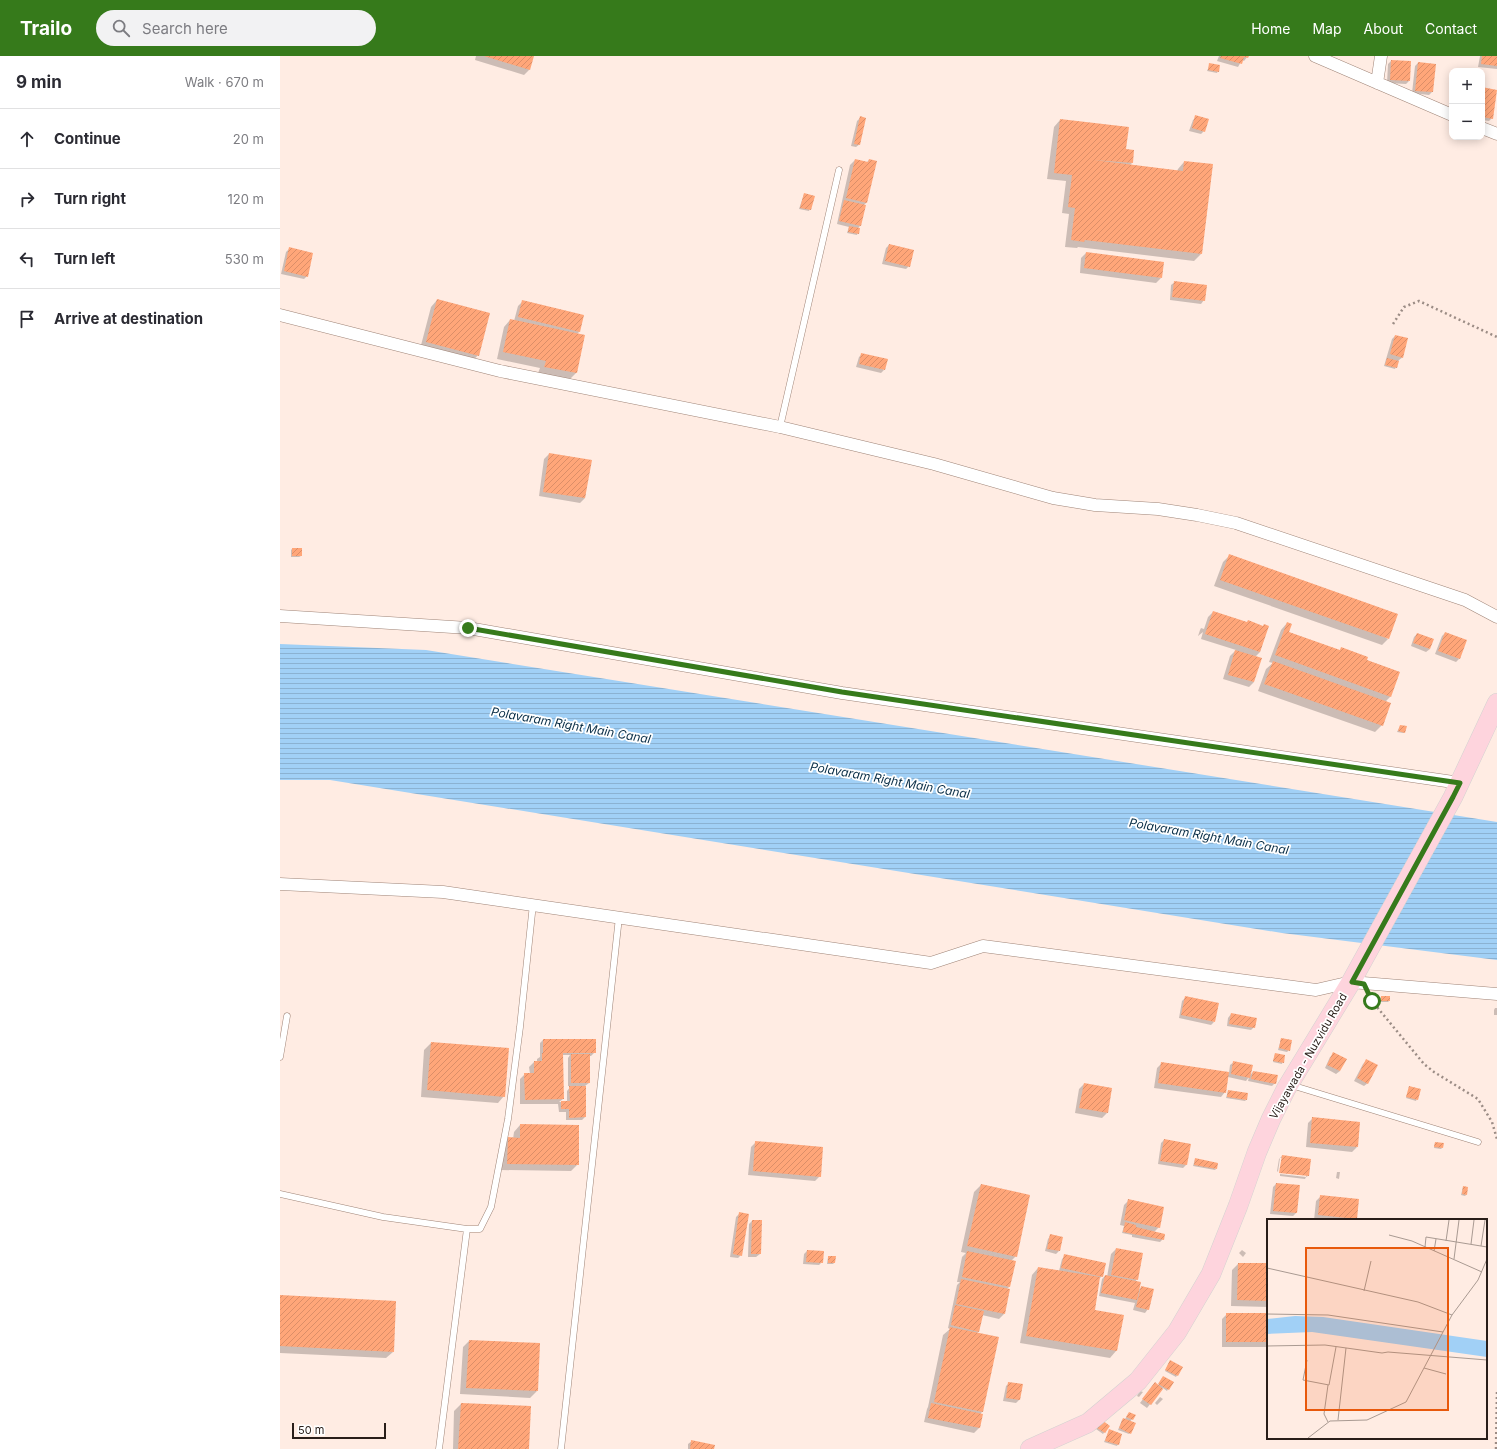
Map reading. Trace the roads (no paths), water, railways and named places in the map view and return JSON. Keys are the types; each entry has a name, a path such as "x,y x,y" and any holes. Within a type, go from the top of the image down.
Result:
{"main road":[{"name":"Vijayawada - Nuzvidu Road","path":"1030,1449 1088,1423 1138,1381 1177,1332 1211,1274 1238,1206 1257,1152 1289,1084 1358,983 1457,790 1497,702"}],"street":[{"path":"1315,56 1449,114"},
{"path":"1377,83 1381,56"},
{"path":"1485,129 1497,134"},
{"path":"280,315 500,371 780,427 934,464 1053,498 1095,505 1158,509 1236,523 1465,600 1497,617"},
{"path":"280,616 468,628 842,692 1457,790"},
{"path":"280,884 443,892 931,963 983,946 1316,990 1358,983 1497,994"}],"lane":[{"path":"780,427 839,170"},
{"path":"280,1194 383,1217 467,1229 480,1229 491,1207 508,1119 520,1027 533,904"},
{"path":"561,1449 619,917"},
{"path":"280,1057 287,1016"},
{"path":"1289,1084 1478,1142"},
{"path":"439,1449 467,1229"}],"water":[{"name":"Polavaram Right Main Canal","path":"280,644 426,650 1497,822 1497,960 1282,933 330,780 280,780"}]}
